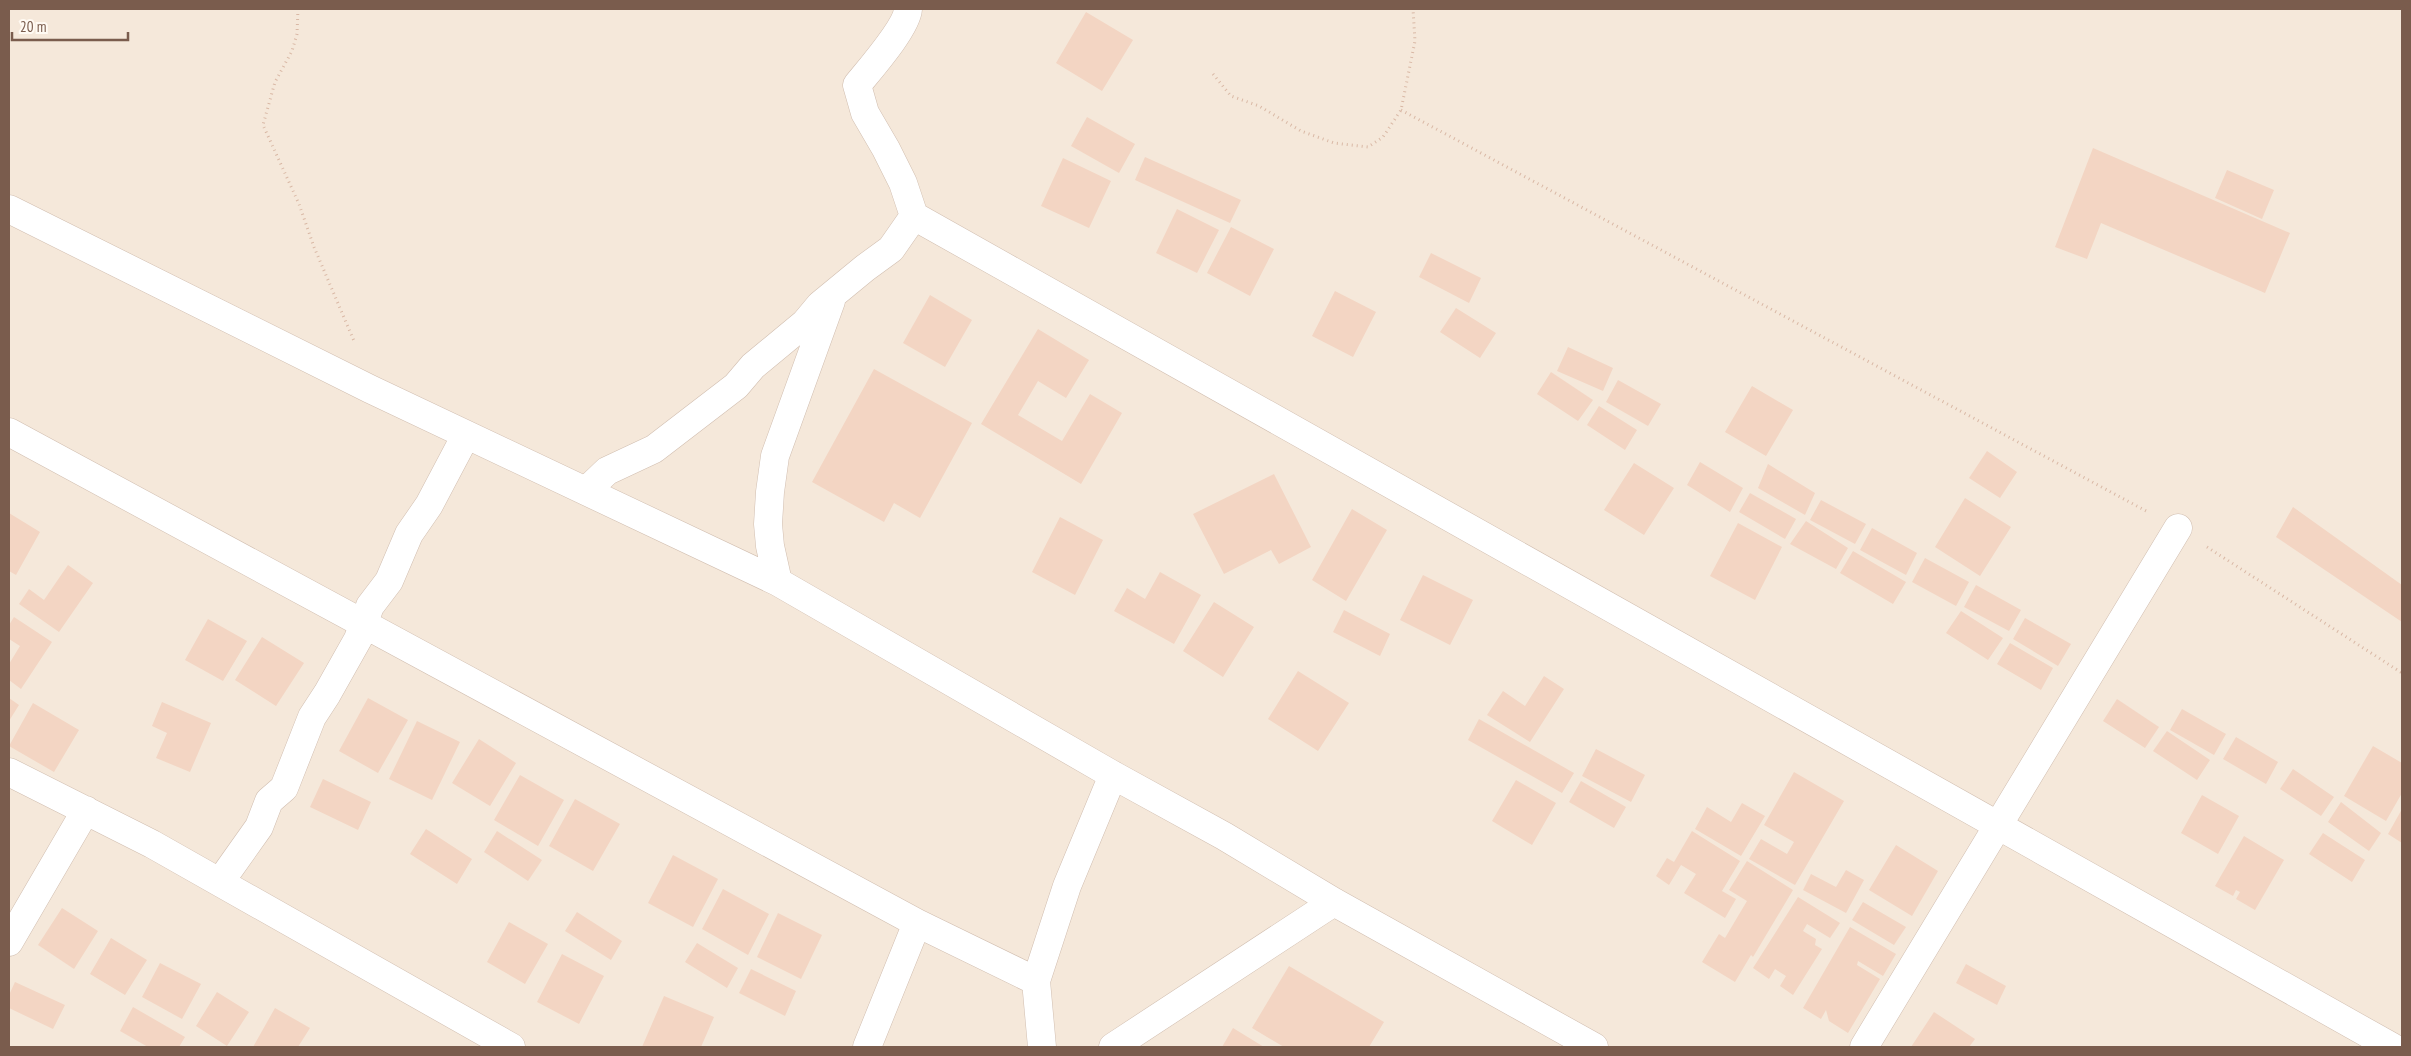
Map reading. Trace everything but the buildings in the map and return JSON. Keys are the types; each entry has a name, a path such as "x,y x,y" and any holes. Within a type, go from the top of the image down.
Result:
{"street":[{"path":"908,9 908,15 857,85 865,113 886,149 903,184 914,216 2392,1047"},
{"path":"9,209 370,389 778,582 1113,775 1224,836 1334,902 1594,1047"},
{"path":"586,491 607,471 654,448 730,391 753,366 805,324 820,306 891,249 914,216"},
{"path":"778,582 770,546 768,524 770,492 776,456 833,295"},
{"path":"9,432 917,923 1036,981"},
{"path":"220,882 259,826 269,801 284,788 312,717 327,694 363,624 370,606 389,581 409,534 429,505 466,435"},
{"path":"1864,1047 2178,528"},
{"path":"9,772 86,810 220,882 511,1047"},
{"path":"1042,1047 1036,981 1067,886 1113,775"},
{"path":"9,942 86,810"},
{"path":"1113,1047 1334,902"},
{"path":"867,1047 917,923"}],"path":[{"path":"298,9 297,34 292,51 276,82 263,126 299,204 314,247 349,326 370,389"},
{"path":"1213,74 1231,96 1259,106 1301,131 1334,143 1368,147 1383,137 1401,110 1415,41 1413,9"},
{"path":"1401,110 2178,528 2402,673"}],"shaded area":[{"path":"9,9 2402,9 2402,1047 9,1047"}]}
